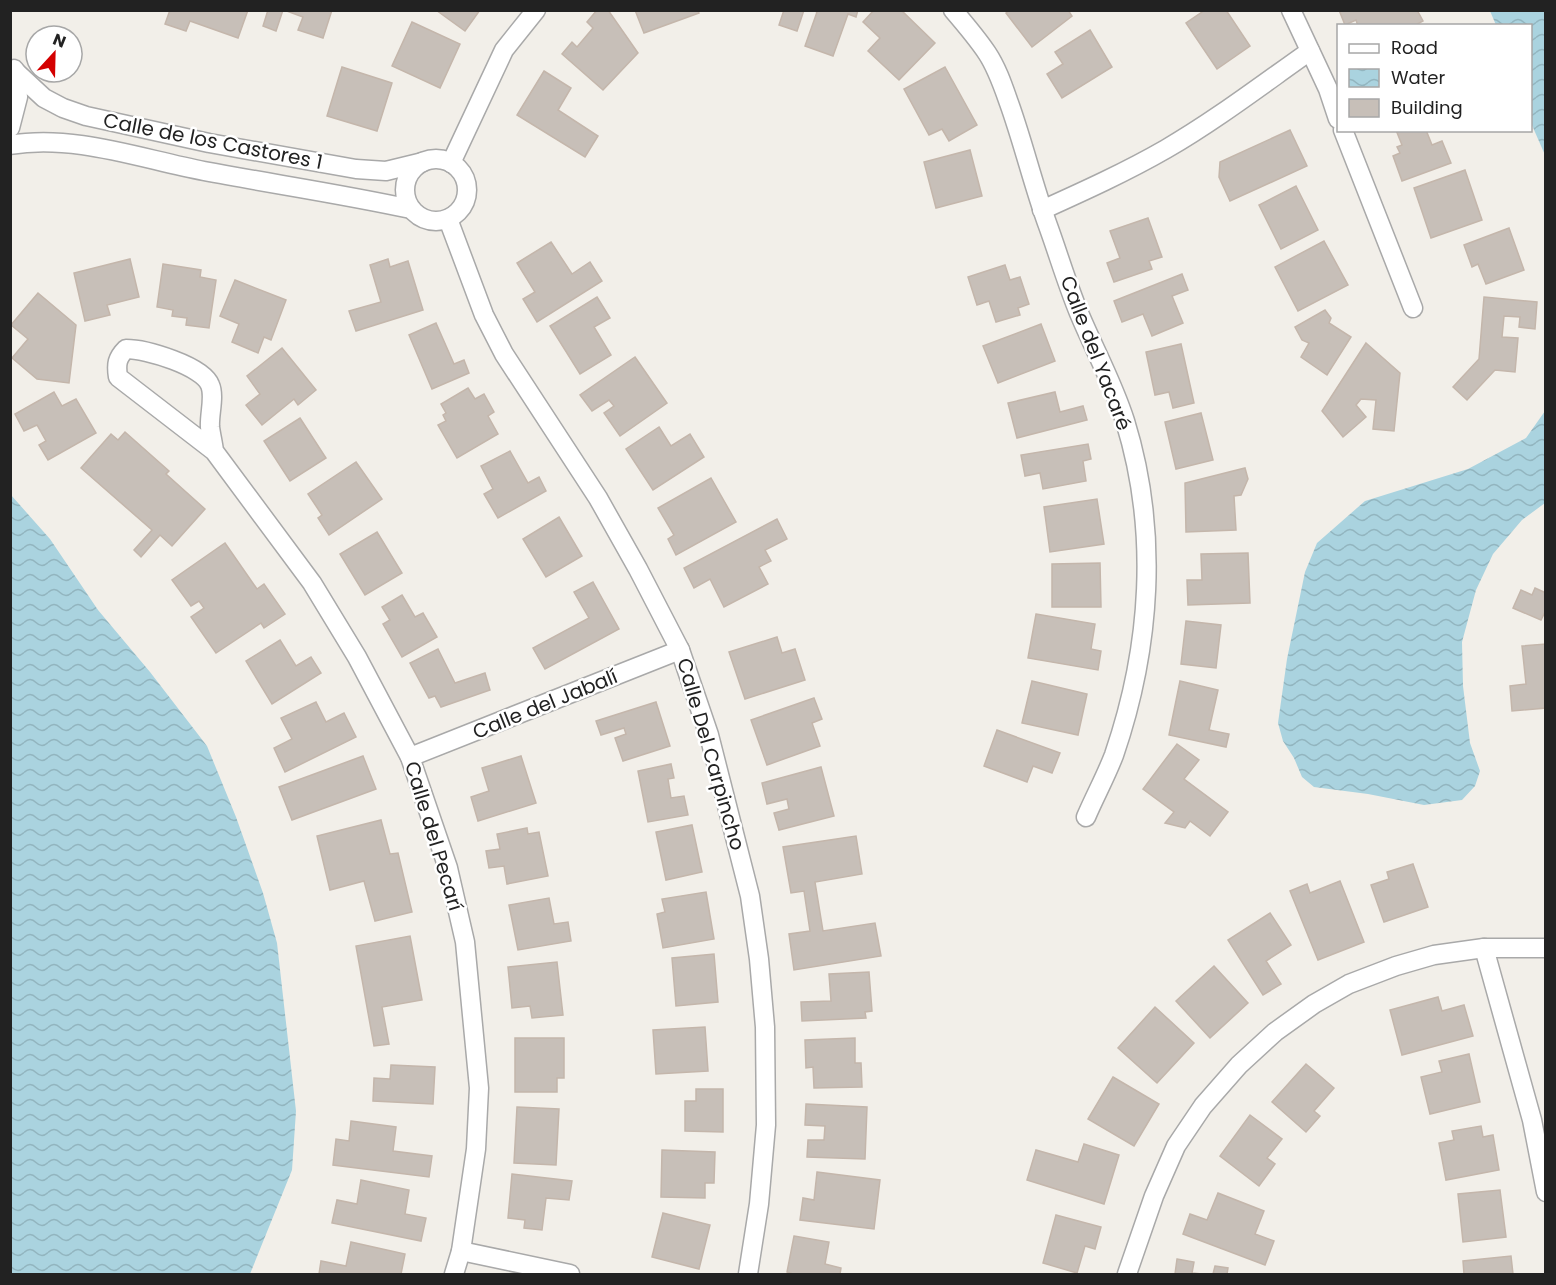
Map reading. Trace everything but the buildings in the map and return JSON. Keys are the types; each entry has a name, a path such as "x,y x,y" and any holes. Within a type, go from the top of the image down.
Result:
{"street":[{"path":"451,163 504,50 536,10"},
{"name":"Calle del Yacaré","path":"953,10 988,54 1002,83 1017,124 1042,210 1079,313 1112,384 1126,422 1138,476 1146,528 1147,584 1144,636 1135,679 1113,757 1086,817"},
{"path":"1291,10 1337,116"},
{"path":"1042,210 1105,182 1166,149 1221,114 1310,51"},
{"path":"10,128 18,97 13,68"},
{"name":"Calle de los Castores 1","path":"13,68 44,98 86,116 209,142 356,169 387,171 423,162"},
{"path":"1344,132 1413,308"},
{"name":"Calle de los Castores 1","path":"10,145 30,142 71,143 193,169 411,209"},
{"path":"442,160 451,163 458,169 466,187 462,206 448,219 428,220 418,216 406,201 406,183 415,167 423,162 442,160"},
{"name":"Calle Del Carpincho","path":"448,219 484,315 504,354 598,498 680,650 709,735 750,896 759,959 765,1028 766,1125 759,1203 747,1275"},
{"name":"Calle del Pecarí","path":"214,451 210,427 212,387 205,376 192,368 139,349 126,349 118,357 116,367 118,377 214,451 312,583 357,657 410,758 448,868 465,942 479,1088 476,1149 461,1251 454,1275"},
{"name":"Calle del Jabalí","path":"410,758 680,650"},
{"path":"1484,948 1532,1120 1545,1192"},
{"path":"1127,1275 1154,1196 1176,1146 1203,1106 1239,1065 1275,1032 1314,1004 1349,984 1434,955 1484,948 1545,948"},
{"path":"461,1251 570,1275"}],"water":[{"path":"1490,11 1545,11 1545,155 1532,125 1532,24 1496,24"},
{"path":"1545,411 1545,503 1522,520 1493,554 1476,590 1462,642 1463,686 1470,743 1480,771 1475,786 1462,800 1424,805 1368,794 1314,787 1302,777 1283,741 1278,723 1287,659 1305,572 1317,543 1365,501 1468,469 1526,438"},
{"path":"11,495 50,539 98,610 150,672 207,746 236,817 263,893 277,943 296,1111 292,1170 250,1274 11,1274"}]}
